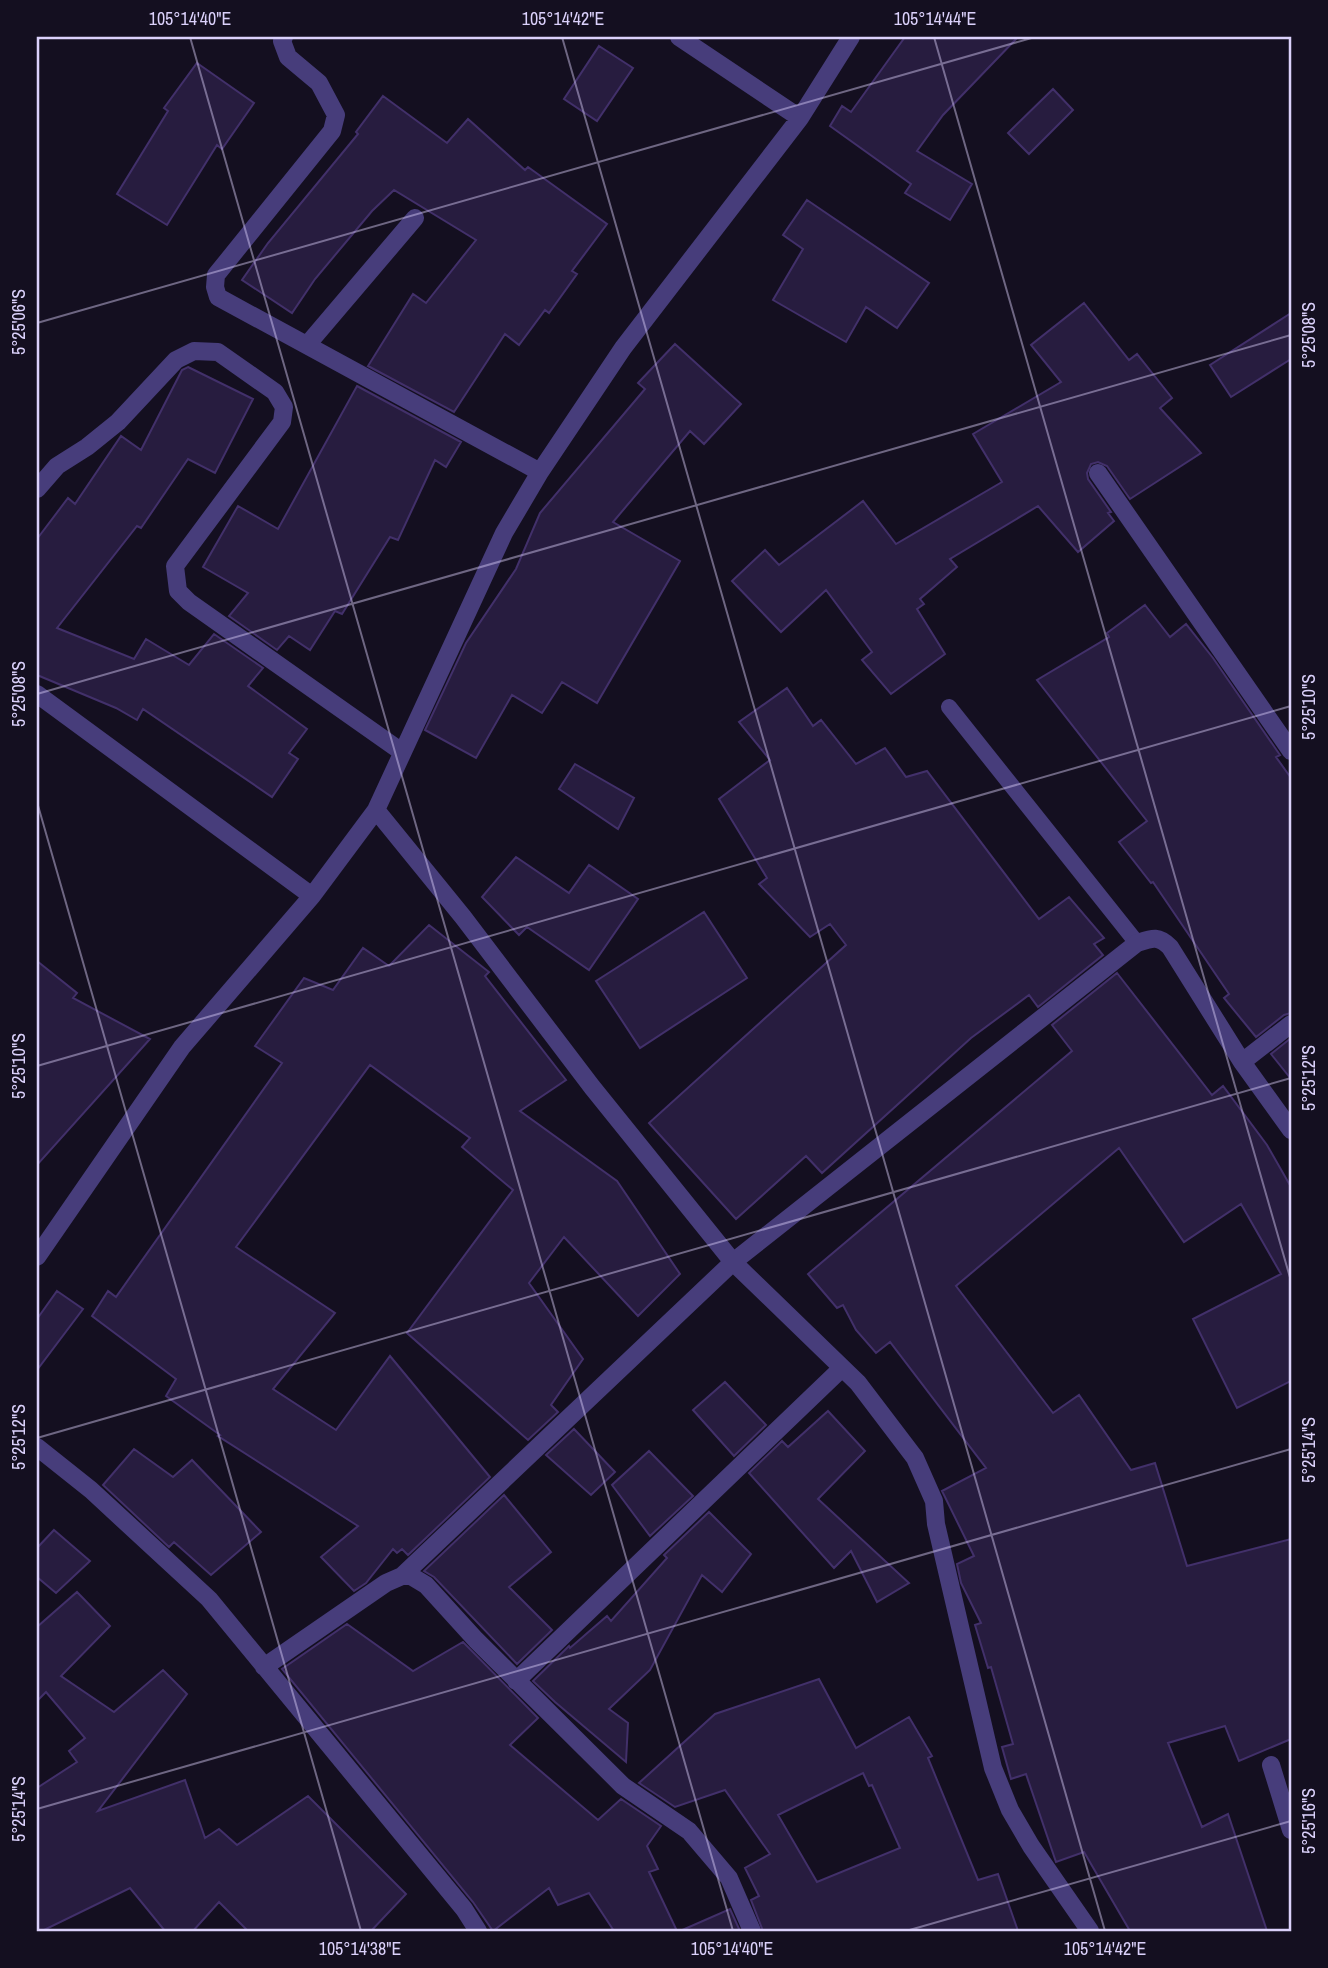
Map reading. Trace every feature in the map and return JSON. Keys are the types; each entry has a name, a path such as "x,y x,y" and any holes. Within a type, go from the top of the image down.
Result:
{"street":[{"path":"284,37 282,41 288,57 319,83 336,115 332,131 216,275 218,297 540,472"},
{"path":"679,37 800,118"},
{"path":"37,1257 181,1047 312,896 376,810 504,533 540,472 623,348 800,118 851,37"},
{"path":"307,345 415,218"},
{"path":"37,489 57,466 87,447 118,422 176,360 194,351 218,352 275,392 284,407 282,422 175,566 178,591 189,602 402,751"},
{"path":"1098,473 1291,751"},
{"path":"37,694 312,896"},
{"path":"376,810 463,917 592,1087 733,1262 858,1383 915,1458 934,1501 936,1524 993,1768 1010,1810 1031,1846 1090,1931"},
{"path":"264,1667 386,1583 401,1576 733,1262 1137,943 1155,937 1163,939 1170,947 1242,1062 1291,1130"},
{"path":"1242,1062 1291,1024"},
{"path":"516,1681 842,1368"},
{"path":"37,1447 92,1490 209,1599 464,1909 478,1931"},
{"path":"401,1576 411,1576 426,1585 516,1681 623,1786 689,1831 729,1878 752,1931"},
{"path":"1271,1765 1291,1830"}],"lane":[{"path":"949,707 1137,943"}],"building":[{"path":"905,37 1018,37 943,115 917,151 972,184 950,220 905,193 911,184 830,126 842,106 851,112"},
{"path":"599,46 633,68 597,121 564,99"},
{"path":"197,63 254,103 222,149 217,145 167,225 117,194 168,111 164,108"},
{"path":"1053,89 1073,110 1029,154 1008,133"},
{"path":"383,96 447,143 468,119 525,170 528,167 607,224 572,271 577,274 549,313 545,310 519,345 505,334 454,412 368,366 413,294 426,303 476,240 394,190 372,211 315,279 292,313 242,280 268,243 358,134 356,132"},
{"path":"807,200 929,283 897,328 866,307 846,342 773,300 803,249 783,235"},
{"path":"1084,303 1129,360 1137,354 1172,398 1160,408 1201,453 1130,499 1107,466 1098,462 1091,464 1087,473 1088,479 1111,512 1108,513 1114,521 1078,552 1038,506 950,559 957,567 920,599 924,604 917,609 945,654 891,694 862,660 872,652 826,590 781,632 732,581 765,550 779,565 863,501 896,544 1002,482 973,434 1061,382 1031,345"},
{"path":"1291,313 1291,359 1231,397 1210,365"},
{"path":"675,344 741,404 704,444 690,431 613,522 680,561 597,703 562,682 542,713 512,695 476,758 425,730 466,643 516,569 540,513 645,389 638,383"},
{"path":"188,367 253,399 215,473 188,459 141,528 137,526 57,628 134,659 146,639 189,665 214,634 263,668 248,686 307,729 289,753 298,759 272,797 143,709 137,720 116,708 37,675 37,539 68,498 75,504 121,436 141,450 182,370"},
{"path":"357,386 461,442 446,467 435,460 398,540 390,537 342,614 335,611 310,650 289,636 277,650 229,616 248,593 203,567 238,506 278,529"},
{"path":"1145,605 1170,637 1186,624 1213,658 1280,755 1276,757 1291,778 1291,1013 1284,1015 1256,1037 1224,998 1229,994 1153,882 1151,883 1119,842 1147,821 1037,680 1109,637 1107,633"},
{"path":"787,688 813,726 821,720 856,764 885,748 906,777 927,771 1039,919 1069,897 1104,938 1094,944 1103,955 1038,1007 1029,995 971,1038 822,1173 806,1156 736,1219 649,1123 846,945 830,924 810,937 759,884 767,878 719,799 770,760 739,722"},
{"path":"575,764 634,798 618,829 559,789"},
{"path":"516,857 569,893 589,865 638,899 589,970 527,927 519,935 482,897"},
{"path":"704,912 747,978 640,1048 596,981"},
{"path":"429,925 489,972 485,976 566,1080 520,1111 617,1181 680,1274 638,1316 564,1237 529,1283 583,1359 551,1405 558,1412 528,1440 407,1333 513,1190 462,1147 470,1138 370,1065 236,1247 335,1313 273,1389 336,1430 390,1356 490,1477 408,1555 402,1549 397,1553 393,1549 366,1583 354,1591 321,1557 358,1526 218,1436 220,1435 166,1396 176,1379 92,1316 108,1291 116,1297 282,1063 255,1046 304,978 333,990 363,948 389,966"},
{"path":"37,961 77,993 73,998 150,1039 37,1165"},
{"path":"1117,973 1212,1095 1223,1086 1267,1145 1291,1187 1291,1381 1237,1408 1193,1319 1281,1274 1241,1204 1184,1242 1119,1148 956,1286 1053,1413 1079,1395 1131,1470 1155,1463 1187,1566 1291,1539 1291,1739 1239,1761 1225,1726 1168,1743 1202,1827 1228,1814 1267,1931 1130,1931 1084,1852 1056,1862 1026,1774 1011,1779 1002,1747 1013,1744 991,1667 988,1668 975,1625 981,1623 961,1583 957,1564 974,1556 942,1491 986,1468 890,1342 876,1353 856,1330 843,1305 837,1308 808,1274 1072,1051 1052,1025"},
{"path":"1291,1038 1291,1079 1271,1054"},
{"path":"57,1291 83,1309 37,1370 37,1319"},
{"path":"725,1382 766,1425 734,1456 693,1410"},
{"path":"828,1411 865,1451 818,1499 909,1583 877,1602 851,1551 834,1568 749,1473 782,1441 788,1447"},
{"path":"574,1429 615,1472 591,1495 546,1455"},
{"path":"134,1449 173,1477 192,1460 261,1532 211,1575 174,1542 169,1547 103,1485"},
{"path":"649,1451 693,1496 650,1536 612,1485"},
{"path":"504,1495 551,1552 509,1587 552,1630 517,1664 434,1577 424,1571"},
{"path":"709,1512 751,1554 722,1592 702,1575 650,1670 609,1709 628,1723 626,1762 533,1681 569,1646 570,1648 607,1616 611,1621 667,1558 664,1555"},
{"path":"54,1530 90,1561 56,1593 37,1577 37,1548"},
{"path":"77,1592 110,1626 61,1676 114,1712 163,1670 187,1694 98,1811 185,1780 205,1838 219,1829 237,1845 308,1796 406,1894 371,1931 248,1931 219,1902 193,1931 165,1931 130,1888 37,1931 37,1788 77,1762 69,1751 85,1738 46,1692 37,1701 37,1627"},
{"path":"347,1624 413,1671 463,1642 538,1718 510,1745 598,1820 621,1799 661,1826 647,1846 658,1869 649,1872 677,1931 614,1931 589,1893 558,1905 549,1888 493,1931 473,1902 282,1669"},
{"path":"819,1679 856,1748 909,1717 932,1756 928,1758 978,1880 998,1874 1018,1931 763,1931 751,1900 759,1896 745,1868 770,1854 725,1790 675,1807 639,1783 715,1714","holes":["863,1773 869,1786 872,1785 900,1848 817,1882 778,1815"]},
{"path":"730,1909 740,1931 680,1931"}]}
